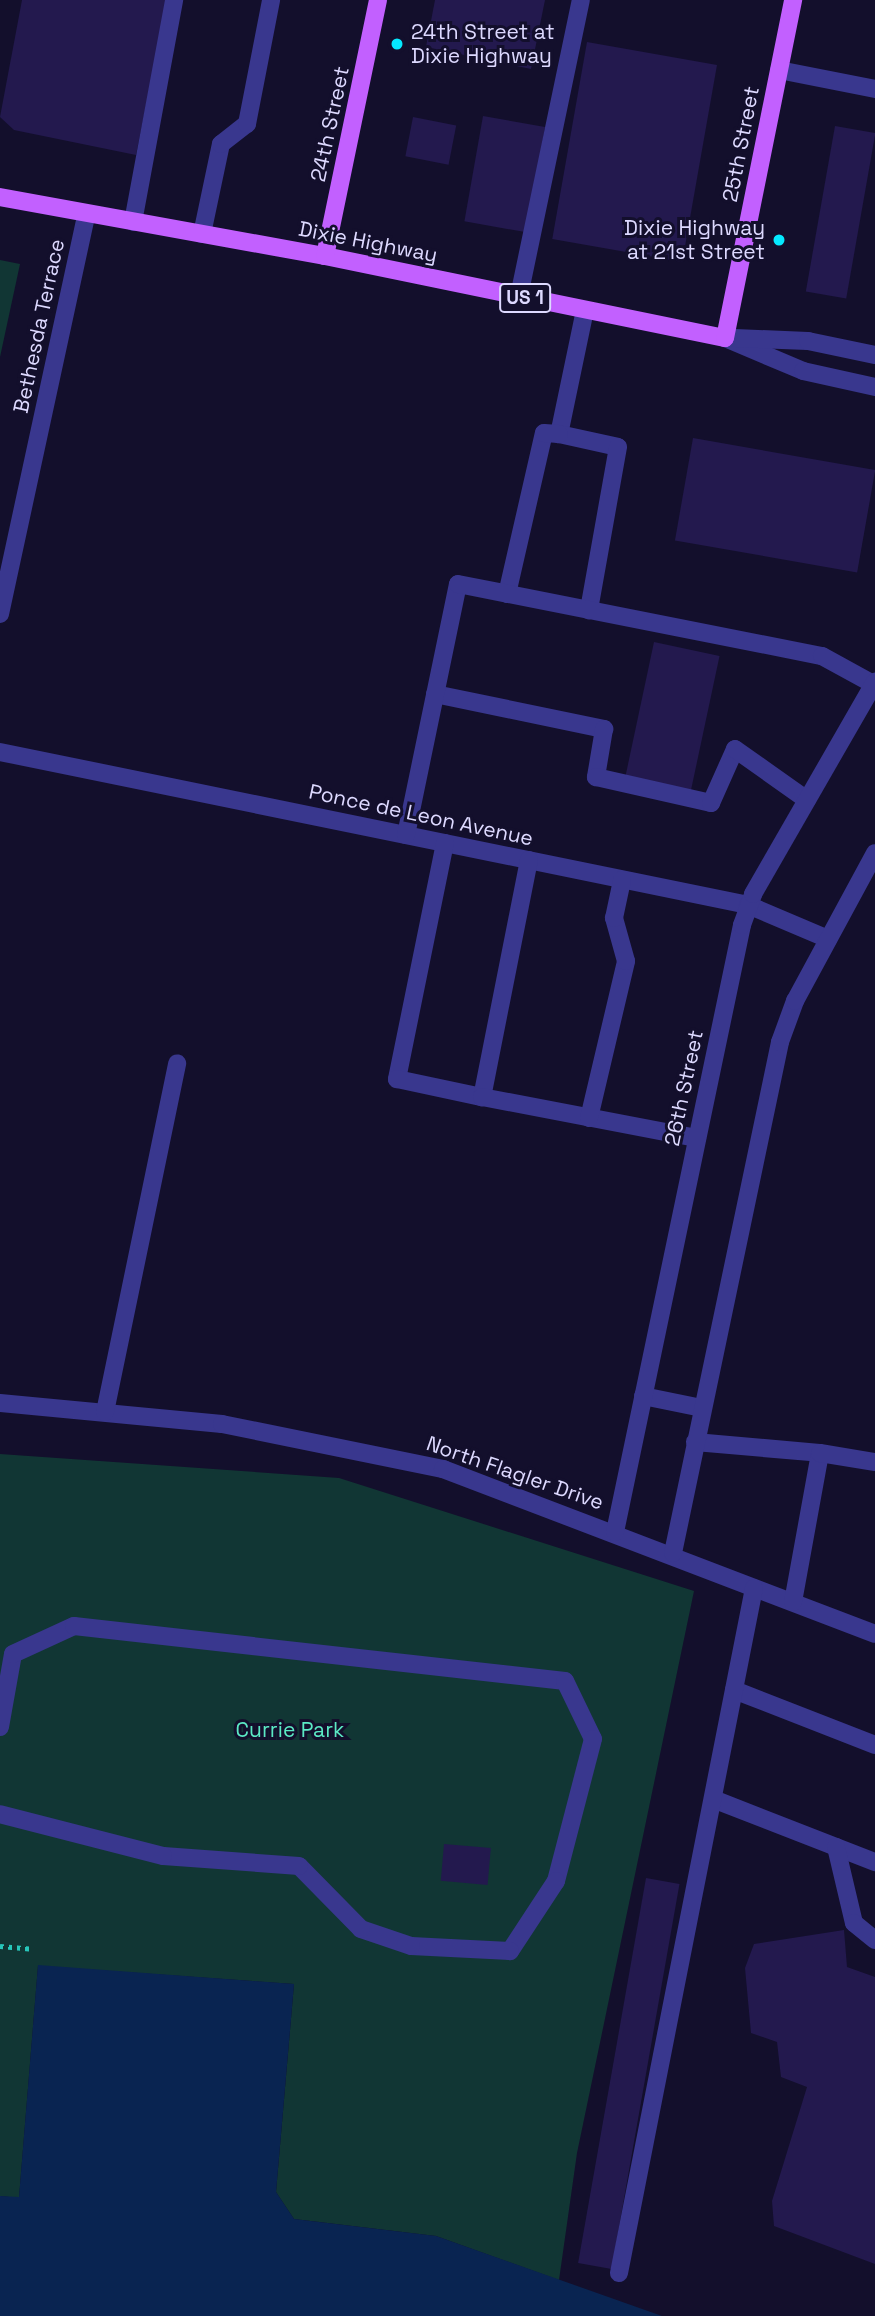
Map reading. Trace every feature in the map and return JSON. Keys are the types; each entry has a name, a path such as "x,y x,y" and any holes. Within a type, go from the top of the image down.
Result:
{"main road":[{"name":"24th Street","path":"325,256 378,0"},
{"name":"25th Street","path":"725,338 793,0"},
{"name":"Dixie Highway","path":"0,197 325,256 725,338"}],"street":[{"path":"133,222 174,0"},
{"path":"202,234 221,144 247,124 271,0"},
{"path":"519,296 580,0"},
{"path":"779,70 875,89"},
{"name":"Bethesda Terrace","path":"0,614 87,213"},
{"path":"559,434 585,310"},
{"name":"Dixie Highway","path":"725,338 808,341 875,355"},
{"name":"Dixie Highway","path":"725,338 803,371 875,387"},
{"path":"507,594 544,433 559,434 618,447 589,610"},
{"path":"406,835 458,584 822,656 875,684"},
{"name":"26th Street","path":"615,1532 748,905 875,684"},
{"path":"436,694 604,729 596,777 711,803 735,748 807,800"},
{"name":"Ponce de Leon Avenue","path":"0,752 748,905 828,939"},
{"path":"445,843 397,1079 697,1138"},
{"path":"673,1553 779,1041 828,939 875,853"},
{"path":"481,1097 529,860"},
{"path":"589,1118 626,961 614,919 622,880"},
{"path":"105,1412 177,1063"},
{"path":"643,1396 702,1408"},
{"name":"North Flagler Drive","path":"0,1403 105,1412 309,1438 443,1469 673,1553 754,1588 875,1634"},
{"path":"695,1442 820,1453 875,1462"},
{"path":"793,1602 820,1453"},
{"path":"619,2273 754,1588"},
{"path":"0,1727 13,1654 74,1626 565,1681 593,1739 556,1881 510,1951 411,1946 361,1929 299,1866 163,1856 0,1814"},
{"path":"734,1690 875,1745"},
{"path":"713,1799 875,1862"},
{"path":"836,1847 854,1923 875,1940"}],"path":[{"path":"0,1946 32,1949"}],"green space":[{"path":"0,260 20,264 0,357"},
{"name":"Currie Park","path":"0,1454 339,1478 694,1591 577,2153 559,2280 436,2236 294,2219 276,2192 294,1984 38,1966 19,2198 0,2196"}],"water":[{"path":"38,1965 294,1984 276,2192 294,2219 436,2236 662,2316 0,2316 0,2196 19,2197"}],"building":[{"path":"22,0 167,0 136,155 14,130 0,117"},
{"path":"435,0 545,0 531,69 426,47"},
{"path":"587,42 717,65 682,262 552,239"},
{"path":"483,116 545,127 526,232 464,221"},
{"path":"413,117 456,125 449,165 405,156"},
{"path":"835,126 875,133 846,299 806,291"},
{"path":"693,438 875,470 857,573 675,540"},
{"path":"654,642 720,656 690,794 625,780"},
{"path":"444,1844 491,1848 488,1885 441,1881"},
{"path":"646,1878 679,1884 612,2269 578,2263"},
{"path":"844,1930 847,1967 875,1977 875,2264 774,2226 772,2201 807,2087 781,2077 777,2042 751,2033 745,1968 754,1944"}],"place":[{"name":"24th Street at Dixie Highway","path":"397,44"},
{"name":"Dixie Highway at 21st Street","path":"779,240"}]}
